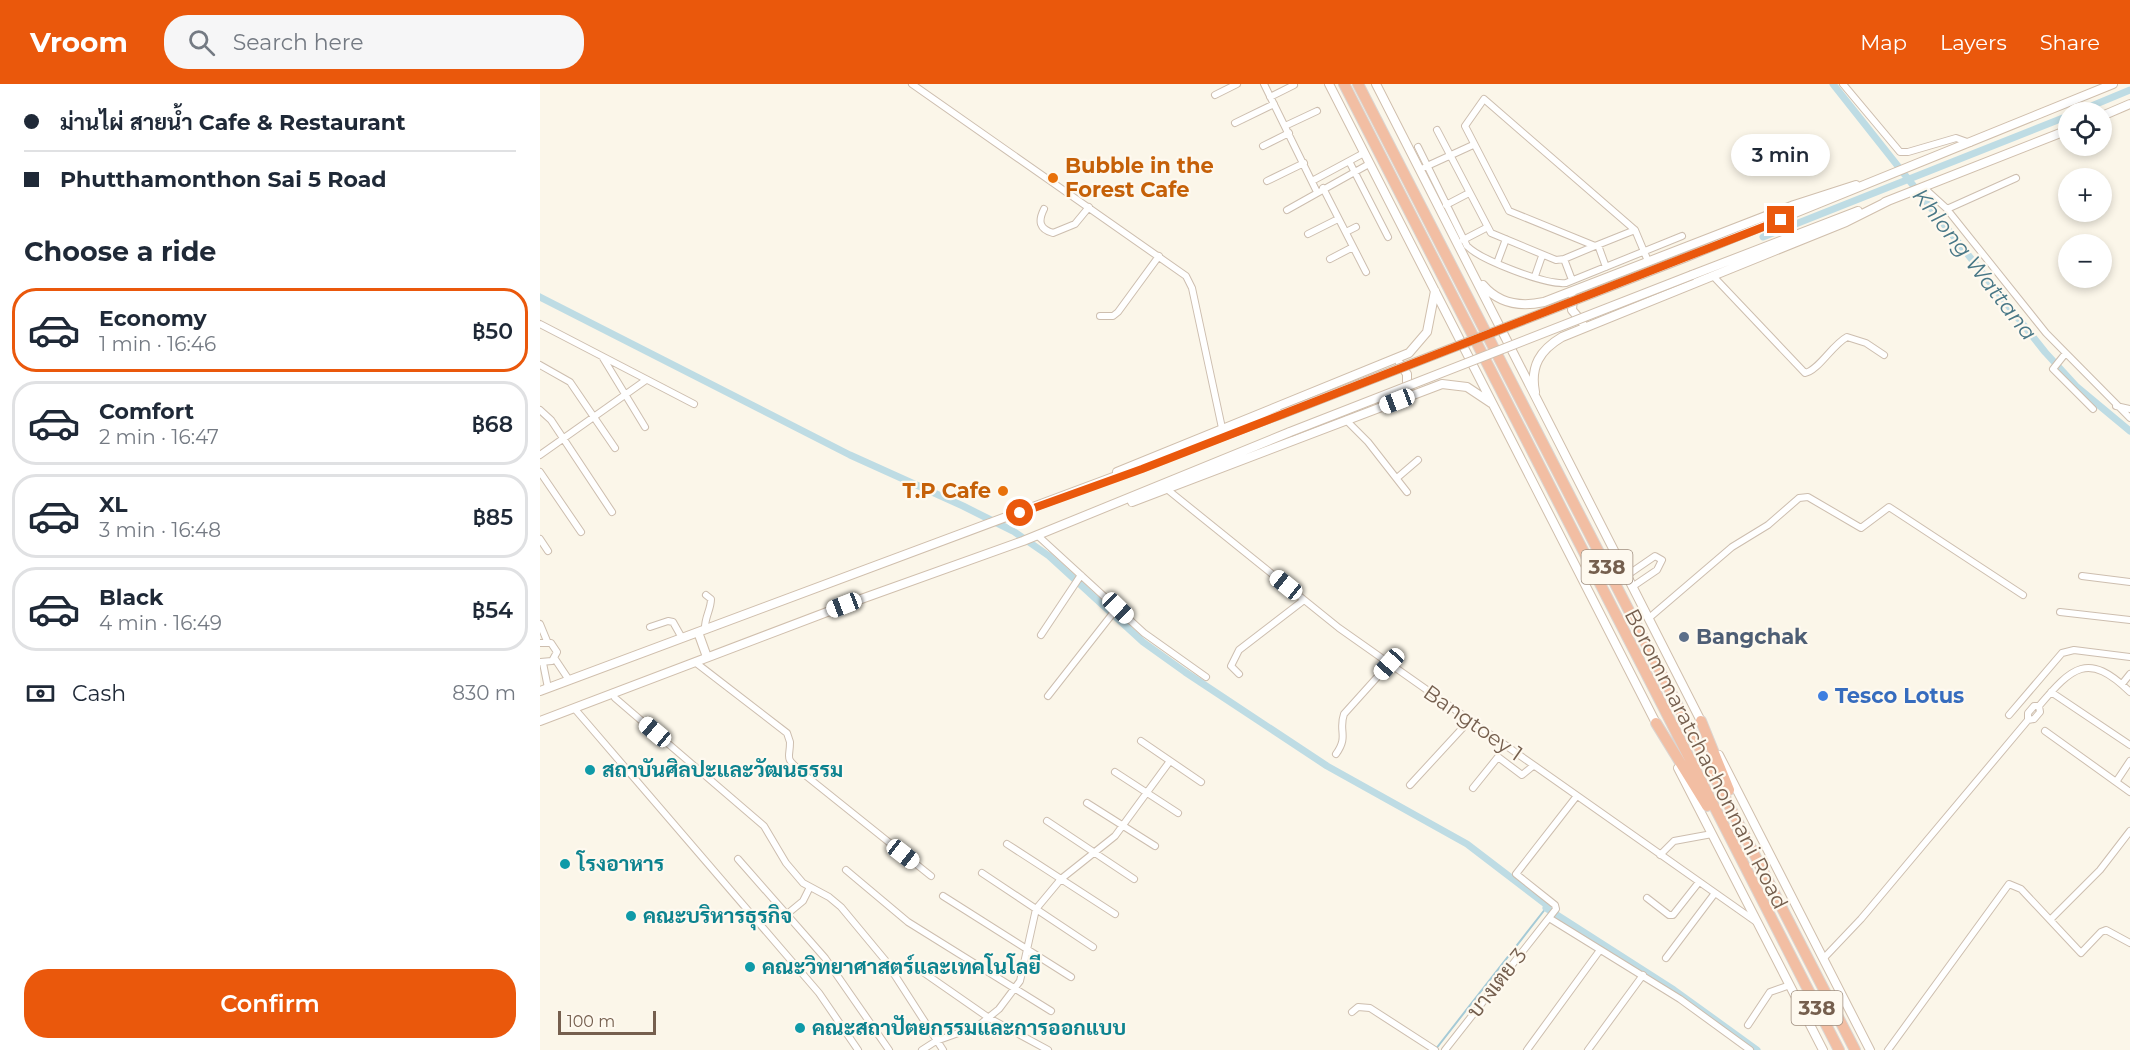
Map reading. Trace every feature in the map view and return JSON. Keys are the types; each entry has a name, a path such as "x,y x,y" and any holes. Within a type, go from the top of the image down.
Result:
{"highway":[{"name":"Borommaratchachonnani Road","path":"1344,84 1839,1050"},
{"name":"Borommaratchachonnani Road","path":"1358,84 1855,1050"},
{"path":"1701,721 1741,827"},
{"path":"1656,723 1732,843"}],"main road":[{"name":"338","path":"1329,84 1823,1050"},
{"name":"338","path":"1376,84 1423,168 1536,400 1870,1050"},
{"path":"544,689 1282,414 1684,258 1970,143 2107,85"},
{"path":"2112,112 2130,104"},
{"path":"540,721 1023,541 1290,432 2058,134"},
{"path":"1473,273 1488,291 1507,302 1531,304 1811,198 1880,179"},
{"path":"1536,400 1533,370 1542,352 1562,337 1846,222 1890,200"},
{"path":"1578,288 1571,303 1572,310 1587,326"},
{"path":"1078,490 1149,457 1408,353 1427,332 1435,291"},
{"path":"1388,362 1399,363 1409,381 1409,388 1397,401"},
{"path":"1093,513 1168,490 1442,384 1467,387 1491,403"},
{"path":"701,631 707,657"}],"street":[{"path":"912,84 1186,276 1192,288 1222,428"},
{"path":"1215,95 1222,87 1237,84"},
{"path":"1264,84 1312,181 1346,232 1366,272"},
{"path":"1843,84 1900,152 1908,152 1956,138 1970,143"},
{"path":"1270,97 1294,85"},
{"path":"1606,267 1596,245 1509,211 1465,126 1484,99 1635,230 1648,261"},
{"path":"1235,123 1274,104"},
{"path":"1285,126 1317,111"},
{"path":"1437,130 1486,228 1491,233 1542,256 1564,259 1635,230"},
{"path":"1263,146 1289,133"},
{"path":"1423,168 1473,145"},
{"path":"1418,147 1423,168 1446,205 1463,240 1476,255 1497,264 1559,284 1682,236"},
{"path":"1312,181 1364,153"},
{"path":"1349,161 1388,237"},
{"path":"1267,181 1304,163"},
{"path":"1287,210 1369,164"},
{"path":"1947,209 2016,178"},
{"path":"1923,187 1947,209 2063,356 2130,418"},
{"path":"1446,205 1469,193"},
{"path":"1044,208 1041,226 1053,233 1075,224 1089,207"},
{"path":"1308,234 1338,219"},
{"path":"1346,232 1356,227"},
{"path":"1463,240 1486,228"},
{"path":"1497,264 1506,239"},
{"path":"1330,259 1353,248"},
{"path":"1100,316 1113,316 1118,312 1159,256"},
{"path":"1534,276 1542,256"},
{"path":"1564,259 1572,280"},
{"path":"1713,276 1805,373 1813,370 1835,344 1847,337 1866,343 1884,355"},
{"path":"540,324 694,404"},
{"path":"2063,356 2054,365 2055,372 2093,409"},
{"path":"603,358 645,427"},
{"path":"540,365 570,382 615,448"},
{"path":"540,455 562,437 646,380"},
{"path":"2115,405 2130,409"},
{"path":"540,410 562,437 612,512"},
{"path":"1346,420 1368,442 1407,492"},
{"path":"1397,478 1418,460"},
{"path":"540,472 581,532"},
{"name":"Bangtoey 1","path":"1168,490 1304,600 1389,664 1758,923"},
{"path":"1649,618 1732,547 1768,525 1799,498 1808,497 1861,528 1889,507 2023,596"},
{"path":"1035,536 1114,613 1206,677"},
{"path":"540,539 548,551"},
{"path":"1626,576 1655,556 1662,560 1657,570 1632,587"},
{"path":"2082,576 2130,582"},
{"path":"1041,635 1078,579"},
{"path":"701,631 711,605 706,595"},
{"path":"1239,674 1232,666 1239,650 1304,600"},
{"path":"2060,612 2130,620"},
{"path":"1048,696 1114,613"},
{"path":"650,627 668,621 673,622 682,638"},
{"path":"540,624 544,642 556,648 555,659 569,680"},
{"path":"2009,715 2062,653 2074,650 2130,657"},
{"path":"544,689 542,662 555,659"},
{"path":"695,662 787,733 790,742 786,753 788,761 931,876"},
{"path":"1336,754 1345,738 1342,724 1344,714 1389,664"},
{"path":"1823,959 1861,919 2028,720 2034,719 2040,712 2039,706 2051,692 2072,672 2089,668 2106,670 2130,692"},
{"path":"2122,684 2130,674"},
{"path":"2051,692 2130,745"},
{"path":"612,693 764,826 786,863 803,884 829,897 862,929 885,960 943,1050"},
{"path":"574,708 812,984 858,1050"},
{"path":"1410,785 1469,721"},
{"path":"2045,732 2130,792"},
{"path":"1141,741 1201,782"},
{"path":"1473,788 1498,757 1522,775 1533,766"},
{"path":"922,1050 936,1041 966,1032 989,1018 1016,989 1024,969 1036,909 1061,879 1095,853 1123,825 1170,761"},
{"path":"2116,782 2130,761"},
{"path":"1115,772 1178,813"},
{"name":"บางเตย 3","path":"1447,1047 1556,909 1555,905 1516,874 1576,797"},
{"path":"1087,803 1155,846"},
{"path":"1047,821 1134,879"},
{"path":"2050,920 2100,870 2130,831"},
{"path":"1660,855 1674,841 1712,834"},
{"path":"1007,844 1115,914"},
{"path":"738,860 840,978 890,1050"},
{"path":"846,870 908,922 1051,1011"},
{"path":"982,873 1093,946"},
{"path":"1647,898 1669,915 1673,915 1699,882"},
{"path":"1888,1050 2007,885 2016,884 2081,953 2100,933 2106,930 2130,943"},
{"path":"786,915 803,901 810,887"},
{"path":"1666,958 1715,893"},
{"path":"943,896 1071,977"},
{"path":"1550,917 1643,975 1750,1050"},
{"path":"1527,1050 1600,950"},
{"path":"920,970 989,1018 1048,1050"},
{"path":"1588,1050 1643,975"},
{"path":"1749,1024 1770,992 1790,985"},
{"path":"1352,1012 1358,1007 1370,1008 1434,1049"},
{"path":"1447,1047 1456,1050"}],"waterway":[{"name":"Khlong Wattana","path":"1833,84 2045,352 2077,387 2130,431"},
{"path":"2101,102 2130,90"},
{"path":"1763,237 2058,120"},
{"path":"540,297 850,455 1013,531 1049,556 1143,642 1185,672 1327,766 1467,844 1548,906 1546,908 1674,990 1757,1050"},
{"path":"1435,1050 1546,908"}],"place":[{"name":"Bubble in the Forest Cafe","path":"1053,178"},
{"name":"T.P Cafe","path":"1003,491"},
{"name":"Bangchak","path":"1684,637"},
{"name":"Tesco Lotus","path":"1823,696"},
{"name":"สถาบันศิลปะและวัฒนธรรม","path":"590,770"},
{"name":"โรงอาหาร","path":"565,864"},
{"name":"คณะบริหารธุรกิจ","path":"631,916"},
{"name":"คณะวิทยาศาสตร์และเทคโนโลยี","path":"750,967"},
{"name":"คณะสถาปัตยกรรมและการออกแบบ","path":"800,1028"}],"route":[{"path":"1020,513 1078,490 1142,469 1781,220"}]}
